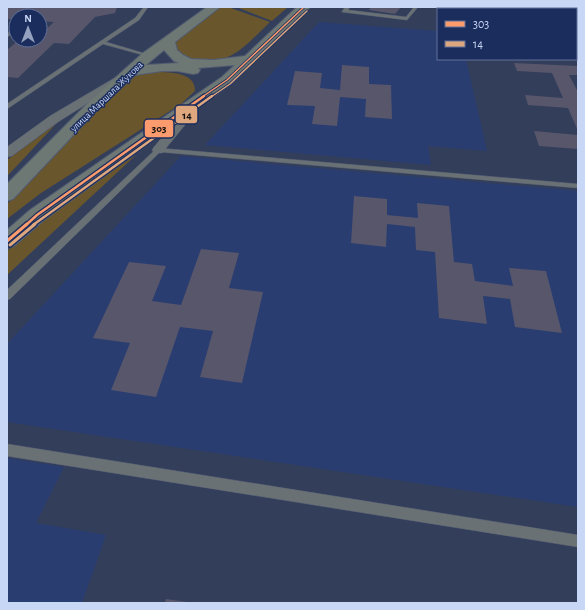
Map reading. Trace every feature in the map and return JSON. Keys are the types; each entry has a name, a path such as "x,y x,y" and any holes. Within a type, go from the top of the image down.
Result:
{"main road":[{"name":"улица Маршала Жукова","path":"7,196 91,108 130,72 148,56 214,7"},
{"path":"7,241 37,215 204,87 227,80 300,9"},
{"path":"168,41 168,48 173,55 192,63 211,64 249,59"},
{"path":"130,72 146,68 184,68 195,71 204,87"}],"street":[{"path":"7,153 54,119 130,72"},
{"path":"158,150 204,87"}],"lane":[{"path":"7,107 104,43 137,19 146,7"},
{"path":"348,7 344,11 407,19 416,7"},
{"path":"104,43 148,56"},
{"path":"7,296 158,150 578,186"},
{"path":"7,450 578,541"}],"shaded area":[{"path":"219,7 228,7 270,22 238,52 229,57 208,62 188,59 176,53 174,42"},
{"path":"236,7 288,7 272,21"},
{"path":"319,22 437,31 437,60 466,60 487,151 428,146 431,165 205,145"},
{"path":"152,72 165,72 186,76 194,84 195,91 181,104 41,193 7,219 7,204 33,179 124,81 130,77"},
{"path":"56,124 12,171 7,176 7,160"},
{"path":"136,155 7,275 7,251 53,210"},
{"path":"181,156 578,191 578,507 7,422 7,344"},
{"path":"7,458 64,467 36,523 106,535 82,603 7,603"}],"building":[{"path":"7,7 117,7 115,13 95,17 69,44 54,43 18,78 7,77 7,50 9,48 48,48 48,28 54,22 48,22 48,8 8,8 7,19"},
{"path":"371,7 401,7 395,14 369,10"},
{"path":"522,7 578,7 578,21 577,8"},
{"path":"514,63 578,66 578,75 569,75 578,92 578,131 568,108 528,105 525,95 563,98 552,73 517,71"},
{"path":"342,65 369,67 369,84 391,85 392,119 365,117 366,99 340,97 337,126 312,124 315,106 287,105 295,71 322,73 320,88 340,90"},
{"path":"534,131 578,135 578,149 539,146"},
{"path":"354,196 387,199 387,215 418,218 417,203 449,206 454,262 472,264 475,281 513,286 509,268 546,271 562,333 515,327 510,299 483,296 487,324 439,318 435,252 416,250 415,227 387,224 386,247 351,243"},
{"path":"201,249 239,253 229,288 263,292 242,383 200,377 213,331 180,327 156,397 111,390 130,343 93,338 129,262 166,266 152,301 181,305"},
{"path":"166,599 187,602 187,603 165,603"}],"transit line":[{"name":"303","path":"7,241 37,215 227,80 304,7"},
{"name":"14","path":"10,245 40,219 230,84 307,11"}]}
